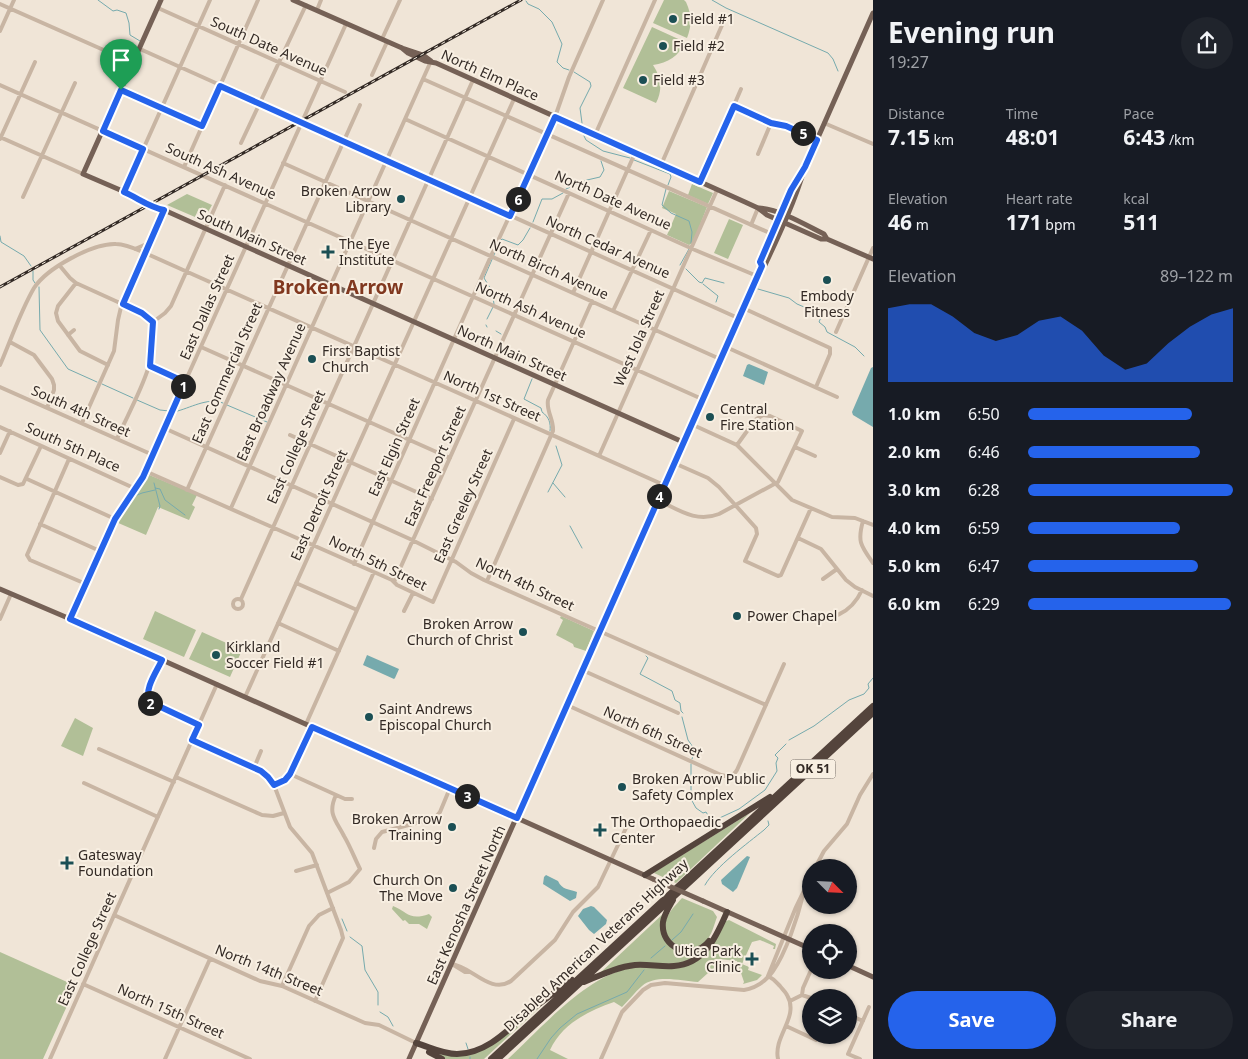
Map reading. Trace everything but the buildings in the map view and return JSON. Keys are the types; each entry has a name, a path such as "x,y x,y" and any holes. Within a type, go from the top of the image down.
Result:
{"highway":[{"name":"Disabled American Veterans Highway","path":"491,1059 873,706"},
{"name":"Disabled American Veterans Highway","path":"498,1059 873,713"},
{"path":"645,875 788,785"},
{"path":"675,896 664,916 663,930 668,941 680,950 694,951 704,946 712,937 725,911"},
{"path":"579,985 607,973 631,966 672,966 693,961 710,946 725,911"},
{"path":"416,1043 448,1053 462,1054 476,1051 493,1042 550,996 590,967"},
{"path":"416,1043 421,1048 442,1059"}],"main road":[{"path":"84,174 161,0"},
{"name":"North Elm Place","path":"293,0 385,41 423,55 431,61 514,99 758,208 767,215 784,223 821,239 827,238"},
{"path":"673,464 757,276 762,266 765,265 787,217 805,167 873,13"},
{"path":"762,266 760,262 791,190 805,167"},
{"name":"South Main Street","path":"84,174 138,198 143,203 164,210 331,285"},
{"name":"North Elm Place","path":"758,208 769,209 781,214 871,258"},
{"name":"North Main Street","path":"331,285 683,442"},
{"name":"East Kenosha Street North","path":"409,1059 673,464"},
{"path":"0,589 802,945"},
{"path":"857,970 873,977"}],"street":[{"path":"0,31 14,0"},
{"path":"124,192 210,0"},
{"path":"184,167 258,0"},
{"path":"317,10 321,0"},
{"path":"372,74 400,0"},
{"name":"East Elgin Street","path":"354,564 555,117 569,77 603,0"},
{"path":"595,135 655,0"},
{"path":"0,4 133,63"},
{"path":"241,143 306,6"},
{"name":"South Date Avenue","path":"158,8 345,92"},
{"path":"661,165 726,16"},
{"name":"East Dallas Street","path":"70,619 115,519 146,471 346,24"},
{"name":"North Cedar Avenue","path":"140,48 220,86 738,318"},
{"name":"East Broadway Avenue","path":"231,508 431,61"},
{"path":"0,138 35,62"},
{"path":"423,78 772,234"},
{"name":"East College Street","path":"241,599 473,80"},
{"path":"23,196 75,83"},
{"name":"South Ash Avenue","path":"0,85 350,242"},
{"path":"700,182 741,89"},
{"path":"121,90 202,126"},
{"name":"East Detroit Street","path":"245,697 514,99"},
{"name":"East Commercial Street","path":"187,490 360,105"},
{"path":"734,106 771,123 786,126 817,140"},
{"name":"North Date Avenue","path":"405,119 757,276"},
{"path":"758,154 771,123"},
{"path":"824,123 873,144"},
{"name":"South Main Street","path":"0,138 84,174"},
{"path":"573,292 635,153"},
{"name":"North Birch Avenue","path":"283,163 720,359"},
{"path":"117,439 150,366 153,322 168,310 224,185"},
{"name":"West Iola Street","path":"599,456 717,190"},
{"name":"East Freeport Street","path":"394,582 569,193"},
{"path":"751,225 758,208"},
{"path":"82,423 116,348 118,317 164,210"},
{"path":"613,311 651,230"},
{"path":"135,249 143,247 150,242"},
{"name":"North Ash Avenue","path":"350,242 702,399"},
{"name":"North 1st Street","path":"0,365 35,288 44,278 60,266 89,250 105,245 120,244 186,271 664,485"},
{"path":"836,332 871,258 873,248"},
{"path":"60,266 76,284 142,313 153,322"},
{"path":"76,284 57,309 58,320 81,353 108,365"},
{"path":"487,581 551,435 553,426 547,403 592,301"},
{"path":"743,308 830,348 830,354 816,387"},
{"path":"68,335 74,330"},
{"path":"10,342 34,355 52,379 54,390 47,408"},
{"path":"201,347 450,458"},
{"path":"726,347 837,397"},
{"path":"150,366 185,382"},
{"name":"South 4th Street","path":"0,387 153,455"},
{"path":"658,500 702,518 719,514 780,480 802,431 768,416 757,418 737,446"},
{"name":"East Greeley Street","path":"433,602 514,418"},
{"path":"691,424 737,446 792,500 832,517 855,518 873,525"},
{"name":"South 5th Place","path":"0,427 136,489"},
{"path":"164,428 250,466"},
{"path":"0,453 10,431"},
{"path":"290,435 432,499"},
{"path":"0,477 20,485 23,484 41,446"},
{"path":"795,447 815,456"},
{"path":"68,459 28,551 28,557 86,584"},
{"path":"673,464 711,481 736,504 755,525 757,530 745,561 780,576 811,508"},
{"name":"North 4th Street","path":"250,466 413,541 452,560 474,575 766,705"},
{"name":"North 5th Street","path":"146,471 374,572 433,602"},
{"path":"26,479 115,519"},
{"path":"863,521 860,543 873,563"},
{"path":"40,524 100,551"},
{"path":"798,538 821,549 846,580 873,595"},
{"path":"823,579 837,569"},
{"path":"274,785 285,780 290,774 339,651 374,572"},
{"path":"296,583 357,610"},
{"path":"806,617 824,619 838,615 852,606 862,590"},
{"path":"404,612 413,593"},
{"path":"0,619 11,594"},
{"path":"278,623 339,651"},
{"path":"162,660 148,692 148,700 199,725"},
{"path":"766,705 784,664"},
{"path":"582,670 678,713"},
{"name":"East College Street","path":"50,1059 217,684"},
{"name":"North 6th Street","path":"567,705 721,775 731,776 736,772 766,705"},
{"path":"192,740 267,775 274,785 284,813 294,832 311,851 341,930 342,938 315,1001"},
{"path":"99,748 174,782"},
{"path":"254,768 261,750"},
{"path":"290,774 345,799 352,799"},
{"path":"820,859 824,851 847,824 860,795 873,774"},
{"path":"176,776 262,815 273,816 284,813"},
{"path":"84,783 158,817"},
{"path":"374,848 375,842 382,832 435,818 450,788"},
{"path":"327,893 345,885 360,870 333,816 332,805 336,795"},
{"path":"451,964 467,968 470,972 493,984 505,984 510,981 555,940 575,909 598,887 627,826"},
{"path":"296,871 317,865"},
{"path":"600,1059 622,1012 643,990 651,985 665,983 744,990 754,987 768,976 786,938 796,907 802,897"},
{"path":"282,986 309,926 319,915 333,908"},
{"name":"North 14th Street","path":"114,915 264,983 282,986 365,1023 379,1025 416,1043"},
{"path":"165,1059 210,959"},
{"path":"768,976 773,978 788,995 790,1001 791,1012 778,1045 778,1059"},
{"name":"North 15th Street","path":"83,984 250,1059"},
{"path":"790,1001 802,995"},
{"path":"860,1059 848,1054 869,1007"},
{"path":"857,1018 863,1021"},
{"path":"786,1026 802,1033"}],"green space":[{"name":"Field #1","path":"664,0 684,0 686,2 691,20 687,38 653,23"},
{"path":"652,27 685,42 680,51 672,58 663,63 653,65 658,74 660,84 660,93 656,103 623,88"},
{"path":"692,184 713,193 708,204 688,195"},
{"path":"669,191 707,207 693,243 689,245 667,235 676,214 662,208"},
{"path":"187,194 212,205 208,212 199,208 195,217 167,205"},
{"path":"729,219 743,225 728,259 714,253"},
{"path":"147,474 197,495 192,505 195,507 189,520 158,507 146,535 116,522"},
{"path":"155,611 196,630 184,657 143,639"},
{"path":"561,616 594,631 586,651 574,647 573,644 556,635 563,620 560,618"},
{"name":"Kirkland Soccer Field #1","path":"202,632 242,650 230,677 189,659"},
{"path":"75,718 93,728 83,756 61,746"},
{"path":"750,813 676,883 654,873 658,870"},
{"path":"682,898 713,911 717,917 708,939 699,946 692,948 678,946 667,935 665,928 669,914"},
{"path":"393,906 409,915 417,917 429,914 432,917 427,929 419,924 409,924 405,920 403,921 392,909"},
{"path":"665,912 662,930 678,951 709,946 685,963 651,964 600,973"},
{"path":"729,920 776,944 775,949 773,949 774,946 760,940 752,942 742,964 749,967 748,970 762,975 757,980 743,984 737,961 719,959 716,960 713,974 708,973 698,982 669,979 654,980 642,986 622,1007 614,1002 585,1014 561,1033 550,1050 568,1059 508,1059 563,1006 594,983 626,969 691,964 708,952 724,922"},
{"path":"0,952 76,986 43,1059 0,1059"},
{"path":"551,997 484,1059 445,1059 439,1054 475,1053"}],"water":[{"path":"749,364 768,372 764,385 743,376"},
{"path":"873,367 873,427 853,415 852,412"},
{"path":"367,655 399,669 395,678 363,665"},
{"path":"747,856 750,857 737,888 733,892 722,884 721,880"},
{"path":"546,875 558,881 564,888 577,892 576,898 570,901 543,884"},
{"path":"591,906 607,920 606,924 594,934 578,916 583,909"}],"waterway":[{"path":"98,0 113,11 117,10 126,13 130,35 140,41"},
{"path":"712,0 828,53 838,71"},
{"path":"526,1 528,4 539,9 552,22 562,44 557,62 563,68 569,70"},
{"path":"574,72 590,82 591,86 580,108 582,123"},
{"path":"584,136 586,140 603,151 630,158"},
{"path":"634,160 670,174 671,177 668,185"},
{"path":"566,189 600,177 604,170 601,161"},
{"path":"666,189 662,205 671,213 689,221 692,232 691,243"},
{"path":"533,222 542,199 552,199 563,193"},
{"path":"494,304 492,291 484,278 500,241 502,239 518,245 530,228"},
{"path":"0,236 1,242 24,256 31,266"},
{"path":"680,265 689,249"},
{"path":"686,269 699,282 702,283 705,278 724,283"},
{"path":"33,271 35,283"},
{"path":"703,284 718,296 716,302"},
{"path":"39,287 40,330 68,369 97,382"},
{"path":"758,289 789,298 797,304 816,312 821,312 822,315 819,322 825,327 827,332 855,347 864,356"},
{"path":"487,319 493,307"},
{"path":"496,331 501,334"},
{"path":"532,379 524,399 541,408 549,420 550,431"},
{"path":"102,384 133,398"},
{"path":"137,400 160,410 169,411"},
{"path":"174,412 205,402 223,403"},
{"path":"227,405 267,422"},
{"path":"548,492 562,465 556,446"},
{"path":"154,483 160,506 159,509"},
{"path":"553,483 565,497"},
{"path":"155,488 160,489 165,500 185,515"},
{"path":"135,496 155,490"},
{"path":"570,526 582,548"},
{"path":"646,656 648,658 640,674 672,691 675,700 680,703 683,713"},
{"path":"789,740 814,726 849,700 864,694 873,678"},
{"path":"682,717 688,740 695,750 692,759"},
{"path":"691,764 691,799 696,808 703,813 706,812 713,821 739,809 765,790 777,771 776,763 778,758 775,755 786,744"},
{"path":"705,885 724,863 769,825 768,821"},
{"path":"672,940 681,932 693,914"},
{"path":"342,919 347,931"},
{"path":"350,937 362,946 365,970 378,992 378,1005"},
{"path":"651,958 665,946"},
{"path":"537,1059 560,1028 577,1014 627,992 644,970"},
{"path":"380,1012 388,1017 393,1026"},
{"path":"466,1043 468,1049"}],"railway":[{"path":"0,287 521,0"}],"place":[{"name":"Field #1","path":"673,19"},
{"name":"Field #2","path":"663,46"},
{"name":"Field #3","path":"643,80"},
{"name":"Broken Arrow Library","path":"401,199"},
{"name":"The Eye Institute","path":"328,252"},
{"name":"Embody Fitness","path":"827,280"},
{"name":"First Baptist Church","path":"312,359"},
{"name":"Central Fire Station","path":"710,417"},
{"name":"Power Chapel","path":"737,616"},
{"name":"Broken Arrow Church of Christ","path":"523,632"},
{"name":"Kirkland Soccer Field #1","path":"216,655"},
{"name":"Saint Andrews Episcopal Church","path":"369,717"},
{"name":"Broken Arrow Public Safety Complex","path":"622,787"},
{"name":"Broken Arrow Training","path":"452,827"},
{"name":"The Orthopaedic Center","path":"600,830"},
{"name":"Gatesway Foundation","path":"67,863"},
{"name":"Church On The Move","path":"453,888"},
{"name":"Utica Park Clinic","path":"752,959"}],"district":[{"name":"Broken Arrow","path":"338,287"}],"route":[{"path":"220,86 510,216 555,117 700,182 734,106 771,123 786,126 817,140 805,167 791,190 760,262 762,266 517,818 312,727 290,774 285,780 274,785 261,771 192,740 199,725 148,700 148,692 162,660 70,619 115,519 143,477 185,382 150,366 153,322 142,313 123,304 164,210 143,203 138,198 124,192 143,149 103,131 121,90 202,126 220,86"}]}
